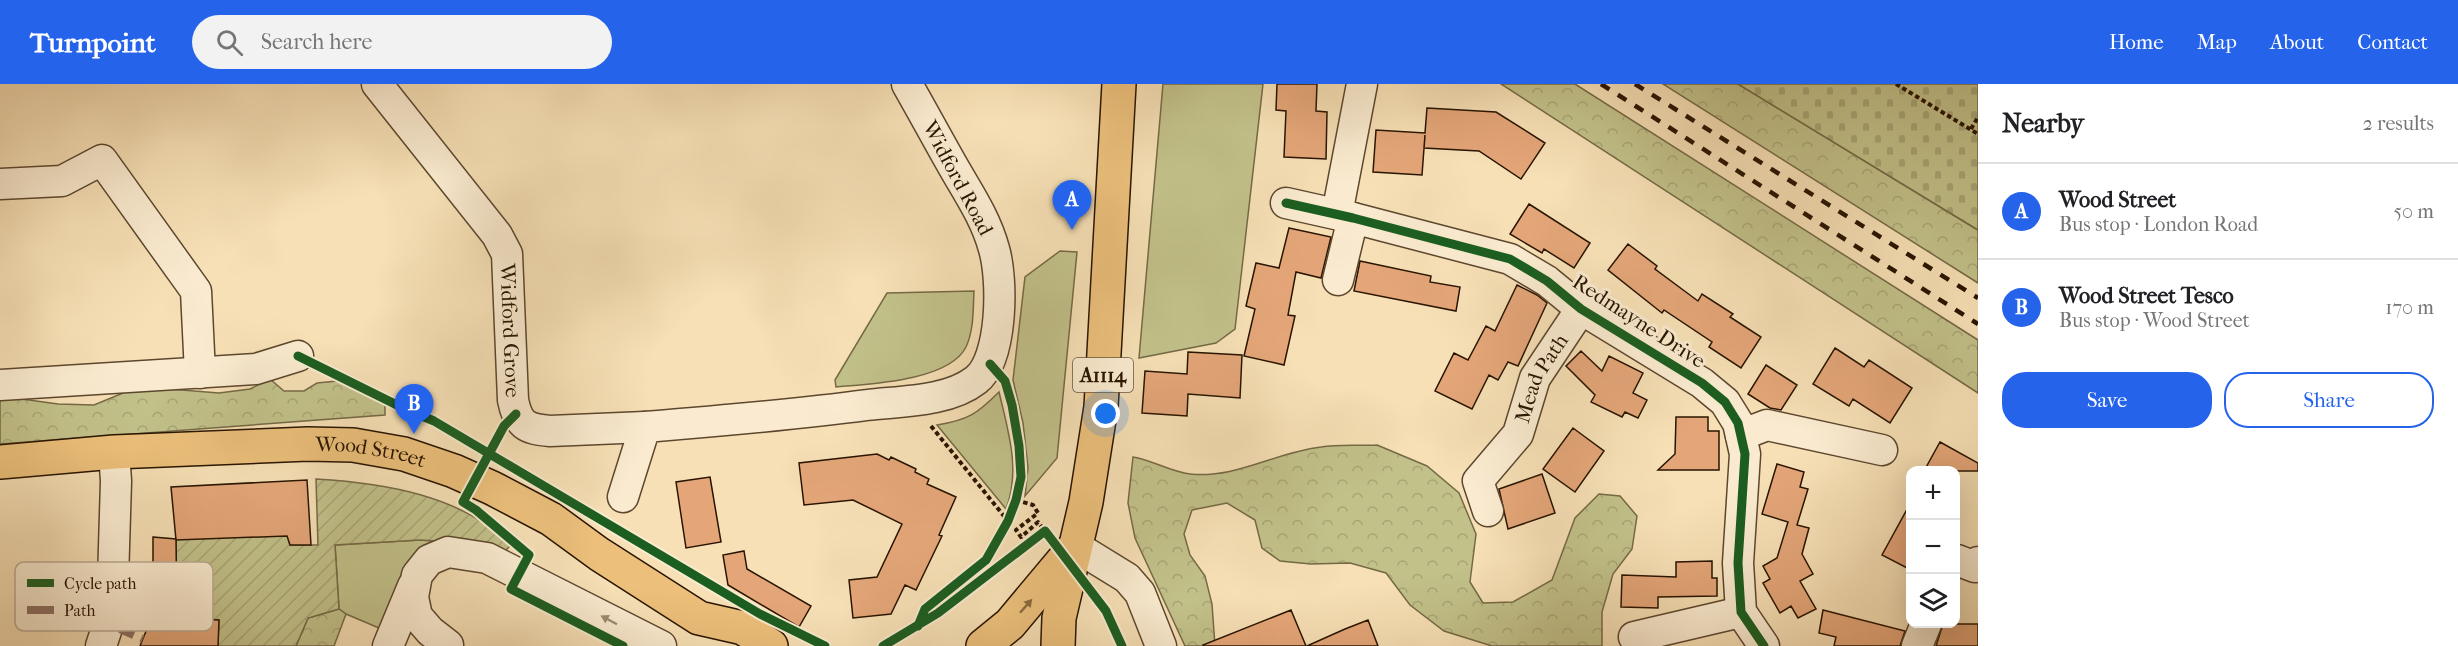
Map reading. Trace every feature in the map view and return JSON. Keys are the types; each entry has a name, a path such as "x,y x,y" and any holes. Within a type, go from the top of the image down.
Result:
{"main road":[{"name":"A1114","path":"983,646 1010,624 1031,601 1052,572 1056,538 1086,502 1101,407 1119,84"},
{"name":"Wood Street","path":"0,462 114,452 308,444 353,445 404,454 474,480 551,519 705,632 743,628 771,646"},
{"name":"A1114","path":"1056,538 1058,646"}],"street":[{"name":"Widford Grove","path":"377,84 497,235 507,255 513,400 516,414 523,424 535,430 550,431 645,427"},
{"name":"Widford Road","path":"907,84 983,216 995,250 999,289 995,344 990,364 977,379 958,390 910,400"},
{"path":"1338,280 1362,84"},
{"path":"0,184 62,181 102,160 196,291 200,372"},
{"name":"Redmayne Drive","path":"1286,203 1345,216 1510,260 1546,281 1581,309 1702,383 1725,402 1738,423 1745,454 1738,562 1741,612"},
{"name":"Mead Path","path":"1488,510 1478,481 1518,434 1535,378 1581,309"},
{"path":"0,385 256,369 298,356"},
{"path":"623,497 645,427 765,417 910,400"},
{"path":"1741,435 1767,425 1882,450"},
{"path":"114,452 116,481 114,562"},
{"path":"1056,538 1127,578 1140,593 1161,646"},
{"path":"388,646 417,575 429,560 448,552 487,558 661,646"},
{"path":"417,575 413,597 417,616 430,631 448,645"},
{"path":"1634,636 1741,612 1764,646"},
{"path":"1917,646 1924,628"},
{"path":"101,646 106,631"}],"path":[{"path":"1896,84 1978,134"},
{"path":"1971,129 1978,117"},
{"path":"910,400 1008,521"},
{"path":"1003,531 1019,489"},
{"path":"1016,500 1033,505 1038,513 1016,531 1021,537 1038,522 1056,538"},
{"path":"1027,545 1056,538"}],"green space":[{"path":"1163,84 1263,84 1235,329 1216,343 1139,358"},
{"path":"1501,84 1575,84 1978,340 1978,393"},
{"path":"1663,84 1738,84 1978,230 1978,283"},
{"path":"1738,84 1978,84 1978,230"},
{"path":"1060,251 1077,252 1057,458 1025,496 1028,468 1023,423 1013,380 1025,277"},
{"path":"974,291 970,334 966,347 957,358 943,367 907,379 836,387 835,380 887,293"},
{"path":"270,379 284,391 304,391 317,383 337,381 385,404 385,415 0,444 0,396 58,404 94,405 144,387 219,393 250,389"},
{"path":"999,392 1012,450 1013,465 1006,509 937,425 957,421 971,415"},
{"path":"1377,445 1427,466 1459,493 1476,534 1470,582 1483,603 1513,602 1552,580 1575,518 1599,494 1620,496 1637,516 1632,549 1613,574 1602,612 1602,646 1492,646 1444,631 1410,605 1386,573 1350,563 1311,564 1280,561 1262,548 1255,520 1227,503 1192,510 1184,534 1190,555 1205,576 1212,604 1215,646 1185,646 1135,538 1128,503 1133,457 1183,473 1207,474 1224,473 1321,447"},
{"path":"316,479 394,488 445,503 491,528 511,545 503,553 467,543 420,540 335,545 339,609 308,618 296,646 218,646 219,620 213,620 213,562 176,562 176,539 287,533 290,545 318,545"},
{"path":"420,540 467,543 417,575 379,628 339,609 335,545"},
{"path":"339,609 346,614 334,646 296,646 308,618"}],"building":[{"path":"1277,84 1317,84 1316,111 1327,112 1326,159 1284,157 1286,111 1276,110"},
{"path":"1427,108 1496,112 1545,143 1521,179 1479,151 1424,148 1422,175 1373,172 1376,130 1425,133"},
{"path":"1529,204 1590,243 1574,268 1544,249 1542,253 1510,234"},
{"path":"1289,228 1331,237 1321,278 1296,272 1288,315 1295,316 1284,365 1244,356 1255,309 1246,306 1256,263 1279,268"},
{"path":"1628,244 1657,266 1655,269 1698,301 1702,294 1733,314 1730,317 1761,337 1741,368 1709,347 1712,342 1664,310 1662,313 1608,270"},
{"path":"1360,261 1431,276 1430,282 1460,287 1456,311 1354,291"},
{"path":"1517,285 1547,303 1518,366 1508,362 1498,380 1489,375 1472,409 1435,391 1454,353 1468,360 1486,326 1495,331"},
{"path":"1835,348 1864,367 1869,360 1912,388 1890,423 1853,399 1849,406 1813,384"},
{"path":"1581,351 1602,371 1609,356 1643,373 1633,393 1647,400 1638,418 1625,412 1622,417 1591,402 1595,395 1566,366"},
{"path":"1188,352 1242,355 1240,398 1188,394 1187,416 1142,413 1145,371 1187,374"},
{"path":"1766,365 1797,385 1781,410 1770,408 1748,394"},
{"path":"1676,417 1708,417 1708,431 1719,431 1719,470 1658,470 1675,454"},
{"path":"1573,428 1604,451 1575,492 1543,469"},
{"path":"1940,442 1978,463 1978,471 1960,471 1960,466 1927,466"},
{"path":"877,454 889,460 891,457 916,469 915,472 929,479 927,484 956,497 939,535 942,536 916,590 905,585 891,614 853,618 849,580 877,577 902,524 853,500 804,505 799,463"},
{"path":"1777,464 1804,472 1800,487 1808,489 1797,525 1809,528 1802,554 1813,574 1800,581 1816,609 1798,618 1791,606 1780,613 1763,583 1770,579 1763,566 1777,558 1788,522 1762,514"},
{"path":"1542,474 1555,513 1508,529 1499,489"},
{"path":"710,477 721,542 686,548 676,482"},
{"path":"307,480 311,545 290,545 287,536 176,540 171,487"},
{"path":"1906,511 1906,567 1882,555"},
{"path":"153,537 176,539 176,562 153,562"},
{"path":"744,551 747,569 811,606 799,627 728,585 723,555"},
{"path":"1712,561 1712,578 1717,578 1717,596 1658,597 1658,608 1621,607 1622,575 1676,577 1676,562"},
{"path":"1291,610 1306,646 1203,645"},
{"path":"1823,610 1905,631 1900,646 1834,646 1836,637 1819,633"},
{"path":"213,620 219,620 218,646 140,646 146,631 213,631"},
{"path":"1368,620 1378,646 1307,646 1345,629"},
{"path":"1960,624 1978,624 1978,646 1936,646 1942,628 1960,628"}],"railway":[{"path":"1601,84 1978,324"},
{"path":"1635,84 1978,298"}],"marked path":[{"path":"125,631 143,639"}],"cycle path":[{"path":"1286,203 1510,259 1547,281 1581,309 1702,383 1725,402 1738,423 1745,454 1738,563 1741,612 1764,646"},
{"path":"298,356 434,421 760,614 825,646"},
{"path":"918,626 925,609 986,560 1008,521 1016,500 1021,477 1019,446 1012,405 1005,381 990,364"},
{"path":"516,414 504,426 463,502 476,510 529,555 511,589 623,646"},
{"path":"883,646 938,613 1045,531 1106,611 1122,646"}],"place":[{"name":"Wood Street","path":"1072,230"},
{"name":"Wood Street Tesco","path":"414,434"}]}
